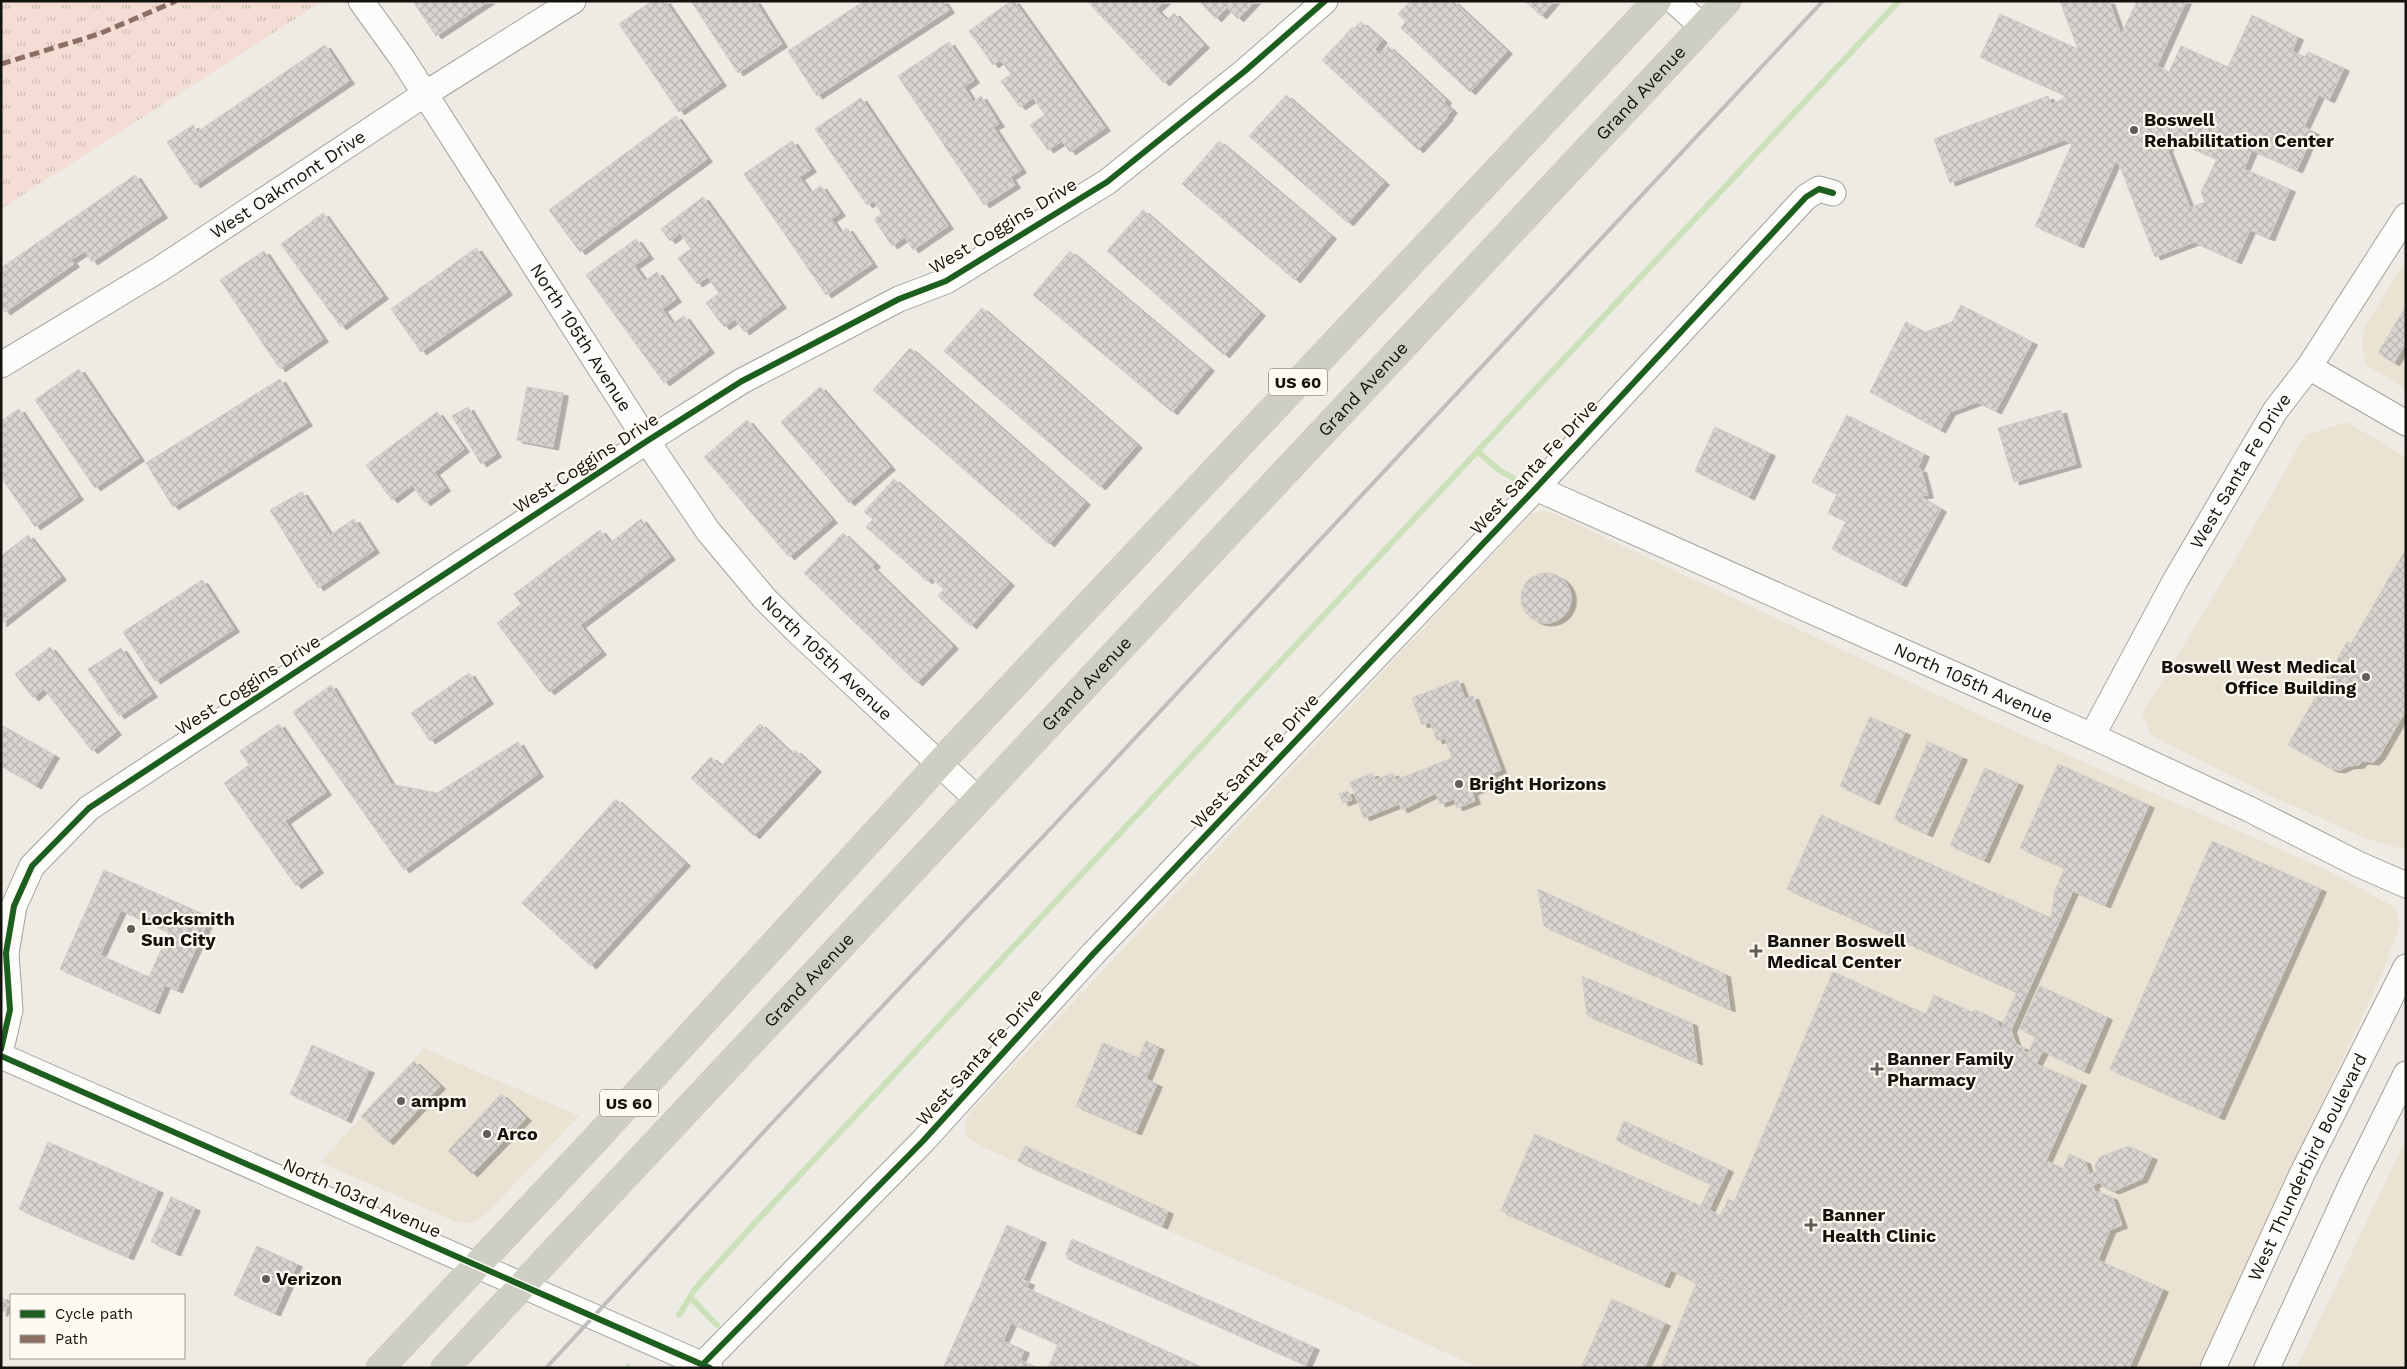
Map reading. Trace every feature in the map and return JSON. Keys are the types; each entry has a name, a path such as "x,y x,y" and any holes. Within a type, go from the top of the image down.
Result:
{"highway":[{"name":"US 60","path":"380,1368 479,1265 940,763 1657,1"},
{"name":"Grand Avenue","path":"446,1368 1727,1"}],"street":[{"name":"North 105th Avenue","path":"361,1 425,94 647,441 708,531 764,598 978,799"},
{"name":"West Oakmont Drive","path":"1,365 160,269 425,94 573,1"},
{"name":"West Coggins Drive","path":"1,1049 10,1010 6,954 14,906 32,866 89,808 647,441 742,382 795,352 899,299 946,281 1107,182 1245,71 1325,1"},
{"path":"1674,1 1703,27"},
{"name":"West Santa Fe Drive","path":"697,1365 923,1141 1106,941 1536,488 1806,197 1818,189 1833,193"},
{"name":"West Santa Fe Drive","path":"2092,736 2176,581 2270,418 2297,380 2309,367 2406,216"},
{"path":"2309,367 2406,424"},
{"name":"North 105th Avenue","path":"1536,488 2092,736 2249,809 2406,886"},
{"name":"West Thunderbird Boulevard","path":"2213,1368 2302,1174 2406,967"},
{"name":"North 103rd Avenue","path":"1,1056 523,1284 697,1365"},
{"path":"2267,1368 2352,1183 2406,1074"}],"shaded area":[{"path":"2406,260 2406,389 2366,365 2362,346 2365,326"},
{"path":"2347,422 2406,457 2406,850 2367,839 2273,797 2151,735 2142,714 2242,548 2305,435"},
{"name":"Banner Boswell Medical Center","path":"1543,511 1555,514 2014,731 2329,871 2396,908 2399,927 2382,974 2198,1368 1480,1368 1334,1302 1171,1232 980,1146 968,1138 964,1127 967,1117 974,1108 1531,514"},
{"path":"424,1048 579,1116 491,1209 480,1219 471,1223 456,1222 320,1162"},
{"path":"2406,1139 2406,1368 2298,1368 2297,1367"}],"green space":[{"path":"1,1 323,1 1,209"}],"building":[{"path":"413,1 489,1 436,36"},
{"path":"652,1 665,1 721,83 679,112 619,24"},
{"path":"691,1 755,1 782,44 738,73"},
{"path":"864,1 943,1 949,10 817,96 788,51"},
{"path":"1011,1 1014,1 1105,128 1070,152 1062,141 1048,150 1030,125 1045,115 1033,98 1020,107 1001,81 1011,74 1000,60 993,65 969,31"},
{"path":"1087,1 1165,1 1156,9 1167,20 1174,13 1204,45 1164,83"},
{"path":"1199,1 1255,1 1238,19 1227,7 1216,19"},
{"path":"1410,1 1453,1 1507,51 1470,92 1401,28 1406,21 1398,14"},
{"path":"1525,1 1554,1 1541,16"},
{"name":"Boswell Rehabilitation Center","path":"2060,1 2109,1 2121,35 2137,1 2186,1 2157,66 2169,72 2181,46 2228,67 2252,15 2298,37 2292,51 2305,57 2308,52 2344,68 2329,100 2319,95 2304,127 2314,132 2297,170 2252,150 2244,169 2290,189 2269,238 2250,230 2236,261 2194,242 2155,257 2119,164 2115,162 2078,245 2035,226 2072,144 2064,140 1950,183 1934,139 2048,96 2051,104 2063,99 2065,95 1980,57 2000,14 2078,49","holes":["2172,139 2217,159 2201,192 2205,202 2190,208 2167,149"]},
{"path":"1361,22 1382,40 1375,49 1380,54 1388,46 1446,100 1444,103 1452,110 1418,150 1322,60 1352,28"},
{"path":"949,42 974,80 964,87 973,102 981,96 999,124 993,127 1021,170 1010,177 1015,185 984,205 898,76"},
{"path":"325,45 349,81 195,185 167,142 193,125 197,132"},
{"path":"1286,95 1384,182 1348,223 1249,136"},
{"path":"861,98 948,226 913,250 905,237 892,246 874,219 882,214 874,201 867,205 815,129"},
{"path":"676,116 707,159 580,252 549,210"},
{"path":"792,141 811,169 799,177 810,193 821,186 840,213 831,219 840,233 847,228 872,264 826,295 744,174"},
{"path":"1219,141 1331,236 1295,280 1182,184"},
{"path":"135,175 162,215 92,262 85,251 71,260 74,264 5,312 1,307 1,268"},
{"path":"703,197 781,305 744,332 735,319 724,327 706,303 719,293 708,277 697,284 678,258 691,249 680,233 670,241 661,229"},
{"path":"1143,210 1260,313 1224,355 1107,251"},
{"path":"323,213 383,296 341,327 281,244"},
{"path":"636,239 648,256 634,266 645,281 657,272 676,299 662,309 672,324 684,316 709,350 664,383 586,275"},
{"path":"476,248 507,292 421,352 391,309"},
{"path":"264,251 323,339 280,369 220,280"},
{"path":"1070,251 1209,368 1172,412 1033,295"},
{"path":"1961,305 2032,342 1996,411 1977,402 1950,412 1940,430 1870,392 1906,322 1925,332 1952,322"},
{"path":"2406,306 2406,343 2394,363 2378,353"},
{"path":"982,308 1137,445 1100,487 944,351"},
{"path":"910,348 1085,502 1049,544 873,390"},
{"path":"79,369 139,458 95,488 35,400"},
{"path":"280,379 307,423 173,507 146,463"},
{"path":"527,387 563,393 553,447 517,440"},
{"path":"820,387 890,467 849,503 781,422"},
{"path":"468,407 496,454 481,464 452,416"},
{"path":"19,409 78,497 35,527 1,477 1,421"},
{"path":"2061,410 2076,464 2014,482 1998,428"},
{"path":"437,412 464,449 434,472 445,488 425,503 412,485 392,500 366,465"},
{"path":"1847,415 1924,454 1917,470 1921,469 1928,495 1920,496 1941,509 1901,584 1832,549 1846,521 1828,513 1837,494 1812,482"},
{"path":"747,420 832,520 789,557 704,457"},
{"path":"1715,427 1770,453 1749,497 1695,471"},
{"path":"894,479 1009,583 971,626 938,596 944,589 930,577 927,581 866,527 873,519 864,512"},
{"path":"302,492 330,535 354,519 374,550 318,588 270,510"},
{"path":"641,519 670,557 580,625 601,652 549,692 497,623 521,604 514,594 600,530 610,543"},
{"path":"843,533 875,564 872,567 953,646 917,683 804,573"},
{"path":"28,535 61,577 1,624 1,556"},
{"name":"Boswell West Medical Office Building","path":"2406,549 2406,710 2379,757 2374,762 2363,761 2359,765 2348,766 2340,770 2332,769 2288,745 2347,642 2351,644"},
{"path":"1546,573 1560,577 1567,584 1571,598 1567,612 1560,619 1546,623 1532,619 1525,612 1521,598 1525,584 1532,577"},
{"path":"202,580 234,629 155,681 123,632"},
{"path":"50,647 116,732 92,751 44,689 33,698 15,674"},
{"path":"121,648 152,694 119,716 88,669"},
{"path":"469,673 488,701 430,741 411,713"},
{"path":"1458,680 1465,699 1473,696 1501,770 1491,774 1495,783 1472,792 1475,801 1457,808 1454,799 1440,804 1436,793 1402,810 1399,804 1364,818 1350,782 1373,773 1375,780 1393,773 1396,780 1452,758 1445,738 1437,741 1430,722 1422,725 1412,698"},
{"path":"331,685 391,784 437,793 518,742 538,774 404,870 293,712"},
{"path":"1870,717 1905,732 1874,802 1840,786"},
{"path":"279,724 326,792 285,821 318,870 296,886 224,783 249,765 240,751"},
{"path":"760,724 792,754 795,750 816,769 754,836 691,778 711,757 721,766"},
{"path":"1,725 54,755 36,786 1,766"},
{"path":"1928,742 1962,757 1927,834 1894,819"},
{"name":"Banner Boswell Medical Center","path":"2058,764 2149,805 2105,905 2073,891 2011,1030 2016,1044 2025,1048 2024,1051 2028,1053 2036,1036 2020,1029 2040,986 2107,1017 2084,1071 2043,1051 2036,1064 2081,1083 2046,1161 2063,1168 2069,1154 2085,1161 2089,1174 2097,1171 2095,1166 2100,1157 2129,1146 2152,1157 2142,1179 2114,1191 2102,1186 2101,1182 2093,1185 2095,1191 2112,1197 2122,1225 2110,1230 2098,1260 2163,1289 2129,1368 1890,1368 1847,1348 1852,1337 1702,1270 1696,1283 1671,1270 1701,1206 1721,1216 1728,1199 1734,1202 1833,972 1926,1014 1934,995 1972,1012 1976,1010 1997,1020 2000,1030 2017,992 1787,889 1821,815 2051,918 2055,890 2065,868 2020,848"},
{"path":"1985,768 2018,783 1984,860 1950,845"},
{"path":"1348,791 1352,800 1343,803 1339,794"},
{"path":"616,799 685,863 591,966 522,903"},
{"path":"2212,841 2321,889 2219,1117 2110,1069"},
{"path":"104,870 210,917 177,990 165,985 154,1011 60,969","holes":["121,910 169,932 149,977 100,955"]},
{"path":"1538,889 1725,974 1730,1009 1544,926"},
{"path":"1582,976 1692,1023 1697,1062 1587,1015"},
{"path":"1146,1041 1159,1047 1146,1079 1157,1084 1136,1132 1076,1106 1103,1043 1139,1058"},
{"path":"312,1045 369,1070 346,1120 290,1094"},
{"name":"ampm","path":"414,1061 440,1086 388,1142 361,1116"},
{"name":"Arco","path":"501,1094 526,1118 472,1174 448,1151"},
{"path":"1624,1121 1728,1169 1709,1210 1701,1206 1711,1184 1616,1140"},
{"path":"1535,1134 1701,1206 1664,1285 1501,1211"},
{"path":"48,1142 158,1190 128,1257 19,1209"},
{"path":"1025,1146 1168,1211 1162,1226 1018,1161"},
{"path":"171,1197 195,1208 175,1253 151,1242"},
{"path":"1007,1225 1041,1240 1023,1280 1029,1282 1027,1288 1204,1368 1048,1368 1058,1344 1011,1323 1003,1341 1024,1350 1020,1360 1038,1368 943,1368"},
{"path":"1072,1239 1314,1347 1306,1365 1068,1259 1066,1254"},
{"name":"Verizon","path":"257,1246 297,1264 275,1313 234,1295"},
{"path":"1702,1270 1852,1337 1838,1368 1661,1368"},
{"path":"1,1296 10,1305 1,1314"},
{"path":"1612,1299 1665,1323 1644,1368 1581,1368"},
{"path":"1847,1348 1890,1368 1838,1368"}],"waterway":[{"path":"679,1315 695,1289 753,1225 1899,1"},
{"path":"1478,452 1499,470 1513,478"},
{"path":"690,1297 717,1325"}],"railway":[{"path":"546,1368 772,1123 1053,826 1823,1"}],"marked path":[{"path":"1,64 99,34 176,1"}],"cycle path":[{"path":"1,1049 10,1010 6,953 14,906 32,866 89,808 647,441 742,381 899,299 946,281 1107,182 1245,71 1325,1"},
{"path":"703,1364 923,1141 1093,954 1536,488 1806,197 1819,189 1833,193"},
{"path":"1,1056 710,1368"}],"place":[{"name":"Boswell Rehabilitation Center","path":"2134,130"},
{"name":"Boswell West Medical Office Building","path":"2366,677"},
{"name":"Bright Horizons","path":"1459,784"},
{"name":"Locksmith Sun City","path":"131,929"},
{"name":"Banner Boswell Medical Center","path":"1756,951"},
{"name":"Banner Family Pharmacy","path":"1877,1069"},
{"name":"ampm","path":"401,1101"},
{"name":"Arco","path":"487,1134"},
{"name":"Banner Health Clinic","path":"1811,1225"},
{"name":"Verizon","path":"266,1279"}]}
